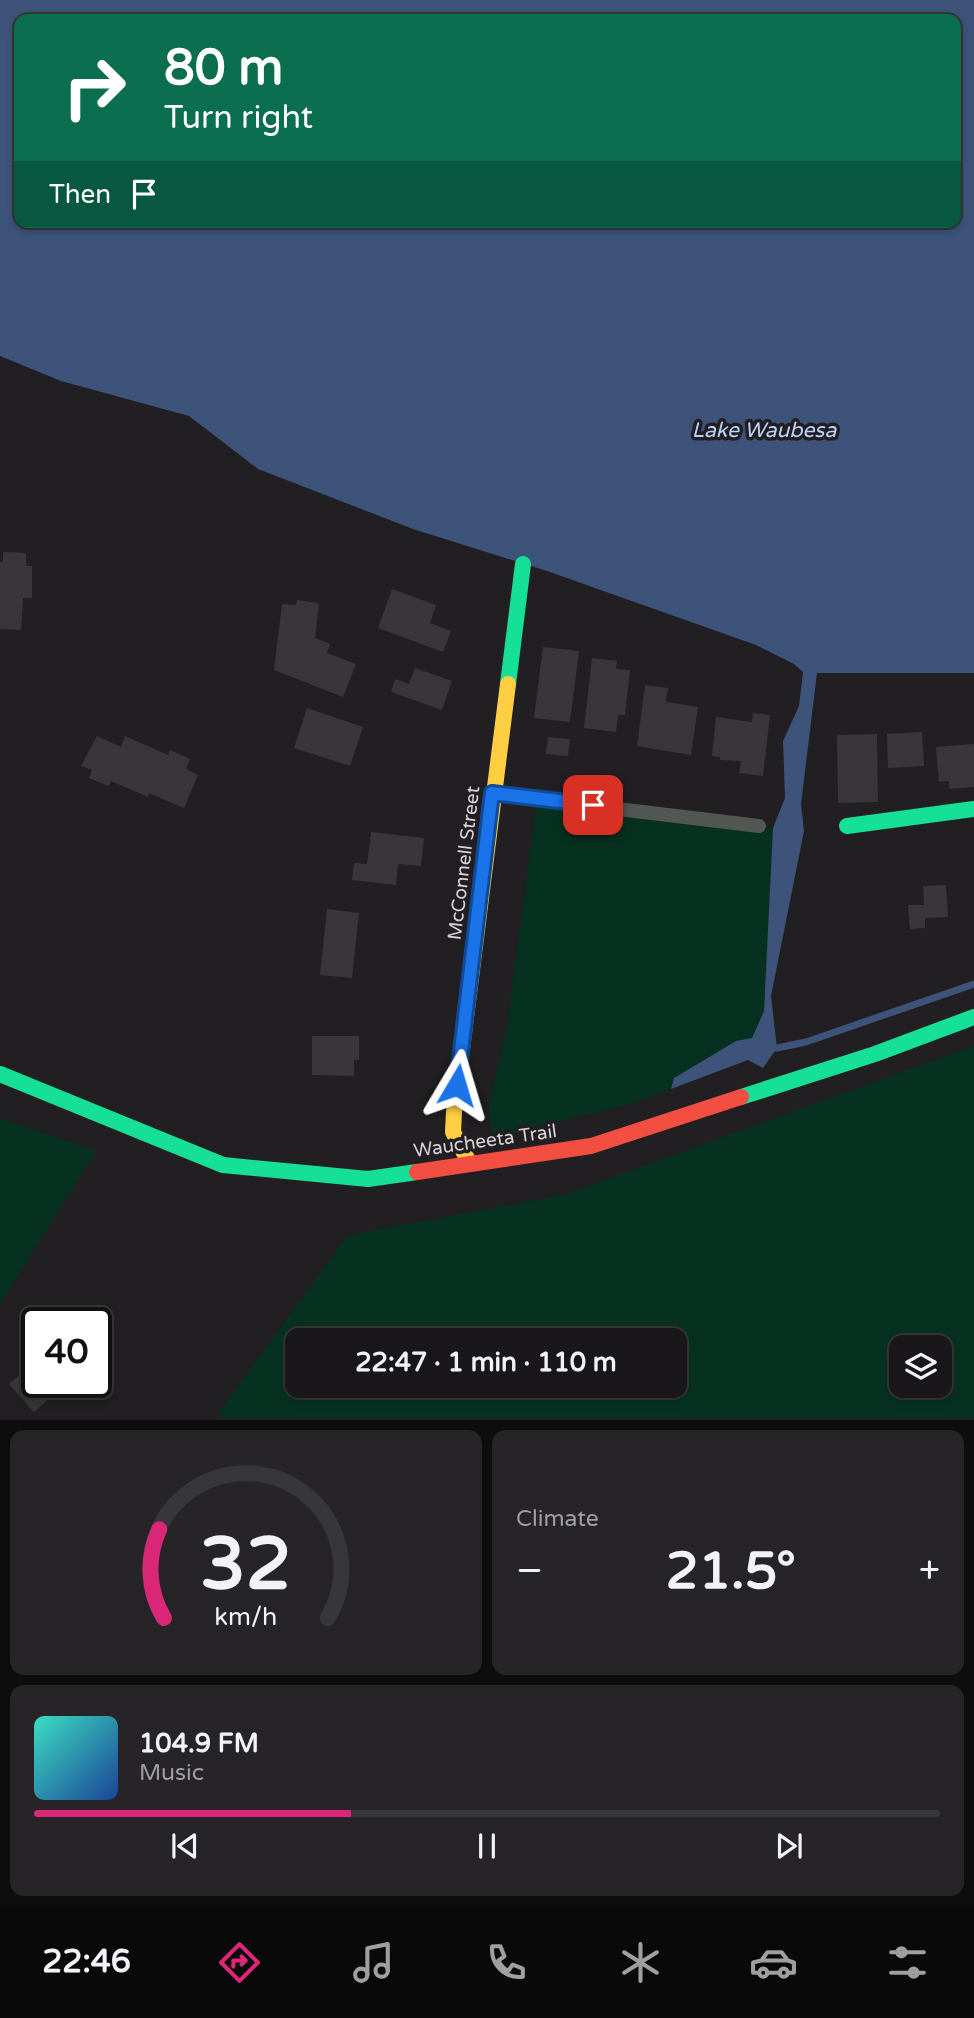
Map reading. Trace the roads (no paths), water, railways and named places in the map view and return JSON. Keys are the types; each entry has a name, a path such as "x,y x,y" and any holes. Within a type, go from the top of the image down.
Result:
{"street":[{"name":"McConnell Street","path":"470,1164 453,1132 454,1112 492,793 523,564"},
{"path":"847,826 974,809"},
{"name":"Waucheeta Trail","path":"0,1074 223,1165 368,1179 591,1146 875,1054 974,1017"}],"lane":[{"path":"492,793 759,826"}],"water":[{"name":"Lake Waubesa","path":"0,0 974,0 974,673 817,673 801,804 804,831 771,996 777,1048 763,1068 748,1060 671,1089 674,1078 736,1041 752,1038 764,1011 773,828 785,798 783,741 799,706 803,672 794,664 756,645 547,571 413,529 258,469 189,416 61,381 0,356"}],"waterway":[{"path":"777,1048 806,1042 974,984"}]}
